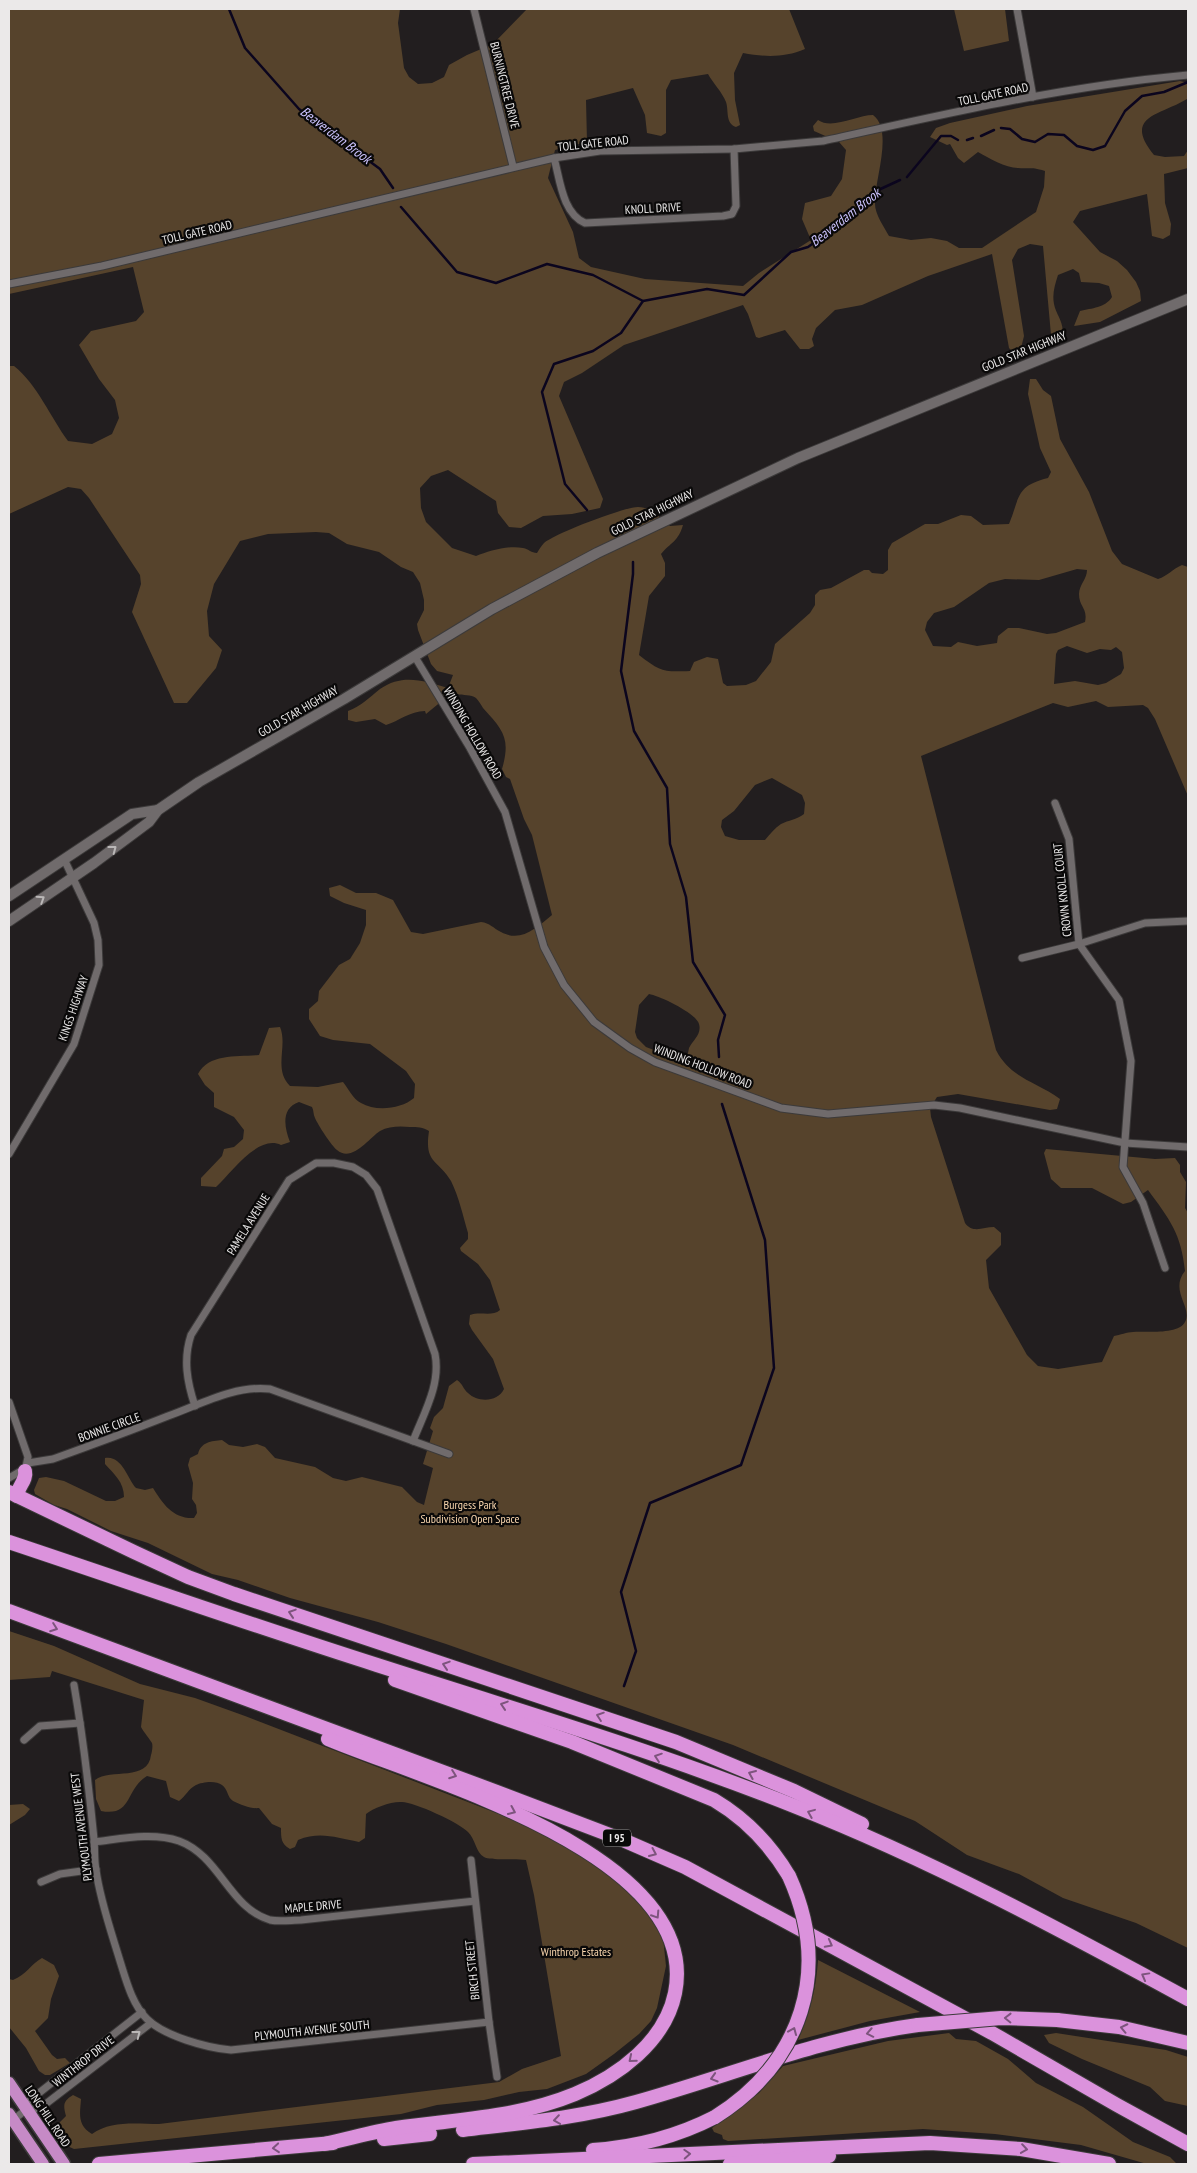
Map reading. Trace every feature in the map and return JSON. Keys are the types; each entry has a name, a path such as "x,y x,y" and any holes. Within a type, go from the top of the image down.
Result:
{"highway":[{"path":"27,1467 26,1477 13,1494 152,1560 234,1594 600,1716 724,1762 794,1791 934,1857 999,1897 1188,1999"},
{"path":"9,1542 376,1665 618,1743 747,1788 859,1832 999,1897"},
{"path":"9,1546 93,1578 549,1733 660,1776 705,1796 733,1812 765,1841 789,1876 802,1908 808,1941 808,1973 803,2005 789,2040 766,2075 739,2101 715,2117 680,2133 638,2145 566,2152 481,2164"},
{"name":"I 95","path":"9,1611 594,1828 685,1867 992,2033 1116,2105 1188,2144"},
{"path":"209,1685 332,1740 493,1802 563,1836 604,1862 628,1881 655,1912 672,1945 676,1964 677,1986 668,2015 648,2045 616,2072 555,2101 515,2112 462,2122 396,2128 324,2144"},
{"path":"99,2164 405,2137 563,2119 635,2102 827,2043 918,2024 1001,2018 1057,2020 1118,2027 1188,2042"},
{"name":"LONG HILL ROAD","path":"9,2083 64,2164"},
{"path":"11,2117 43,2164"},
{"path":"473,2164 892,2144 997,2146 1051,2153 1108,2164"},
{"path":"730,2164 934,2146 997,2146"}],"main road":[{"name":"GOLD STAR HIGHWAY","path":"9,921 74,877 149,822 158,810 198,782 415,657 492,609 588,558 807,454 1188,299"},
{"name":"GOLD STAR HIGHWAY","path":"9,896 132,814 158,810"}],"street":[{"name":"BURNINGTREE DRIVE","path":"474,9 513,166"},
{"path":"1017,9 1034,97"},
{"name":"TOLL GATE ROAD","path":"9,284 102,266 345,209 513,166 554,158 600,151 734,149 823,141 1034,97 1127,82 1188,75"},
{"name":"KNOLL DRIVE","path":"554,158 569,211 576,219 585,223 732,214 736,206 734,149"},
{"name":"WINDING HOLLOW ROAD","path":"415,657 506,812 544,947 564,985 594,1022 630,1048 655,1062 781,1108 828,1114 934,1105 960,1108 1125,1144 1188,1147"},
{"name":"CROWN KNOLL COURT","path":"1055,803 1069,839 1079,944 1119,1000 1131,1061 1123,1167 1143,1203 1165,1268"},
{"name":"KINGS HIGHWAY","path":"9,1154 74,1044 99,964 96,932 74,877 64,859"},
{"path":"1022,958 1079,944 1145,923 1188,921"},
{"name":"PAMELA AVENUE","path":"195,1406 186,1366 187,1348 191,1334 289,1180 316,1163 334,1163 353,1167 366,1176 377,1189 435,1354 438,1366 435,1386 414,1441"},
{"path":"195,1406 241,1390 255,1388 270,1389 449,1454"},
{"path":"9,1402 28,1454 27,1467 9,1478"},
{"name":"BONNIE CIRCLE","path":"27,1467 195,1406"},
{"name":"PLYMOUTH AVENUE WEST","path":"74,1686 80,1723 96,1869 124,1974 136,2003 146,2018"},
{"path":"24,1740 40,1726 80,1723"},
{"name":"MAPLE DRIVE","path":"94,1842 151,1837 179,1841 204,1856 246,1907 272,1920 301,1920 475,1901"},
{"name":"BIRCH STREET","path":"471,1860 497,2077"},
{"path":"41,1882 60,1874 96,1869"},
{"name":"PLYMOUTH AVENUE SOUTH","path":"146,2018 158,2028 179,2036 215,2049 231,2050 489,2022"},
{"name":"WINTHROP DRIVE","path":"26,2109 30,2100 146,2018"},
{"name":"WINTHROP DRIVE","path":"11,2117 26,2109 36,2109 43,2106 146,2018"}],"green space":[{"name":"Burgess Park Subdivision Open Space","path":"9,9 400,9 398,23 404,68 409,77 418,84 432,83 444,77 449,65 493,44 527,9 789,9 805,49 774,56 743,53 734,73 735,100 740,125 736,127 730,123 726,102 708,74 671,80 666,90 666,133 661,136 647,133 645,115 633,88 586,100 587,142 555,150 548,178 573,232 579,258 591,267 645,279 743,286 759,273 811,240 802,219 805,203 831,196 842,179 846,150 839,142 814,131 813,126 818,120 824,123 837,123 873,115 879,122 883,144 875,194 875,208 889,236 911,240 931,238 947,241 959,248 982,248 1036,212 1044,187 1045,171 1008,166 978,152 964,163 958,158 950,144 947,145 930,137 936,128 950,123 1027,106 1180,81 1188,83 1187,99 1149,118 1144,124 1142,132 1145,142 1154,155 1165,157 1184,156 1188,150 1188,168 1164,174 1165,203 1171,224 1170,235 1163,239 1152,236 1147,194 1080,211 1073,222 1100,252 1117,261 1127,270 1136,282 1140,291 1141,301 1100,322 1074,326 1080,311 1102,305 1112,297 1109,286 1099,283 1081,282 1079,273 1073,269 1058,275 1053,300 1063,331 1062,335 1051,335 1043,246 1030,244 1018,249 1012,260 1024,336 1021,348 1015,354 1009,348 992,254 928,276 862,305 835,310 816,328 812,339 814,346 809,349 800,349 785,330 759,338 756,337 743,305 624,345 582,373 564,382 559,396 603,499 600,508 572,514 543,516 521,528 509,527 498,513 496,501 448,470 431,476 420,488 421,508 426,522 452,548 476,556 493,550 511,547 523,548 537,553 544,543 550,539 574,528 630,508 647,509 670,526 683,525 676,538 661,554 665,563 665,576 649,596 639,655 652,665 668,671 690,671 694,662 707,657 718,659 723,683 727,686 746,685 756,681 771,662 775,644 810,613 815,605 815,595 820,590 831,588 864,570 883,574 888,570 888,550 892,543 925,524 938,524 961,515 971,516 983,525 1009,524 1017,500 1024,489 1037,481 1048,478 1051,472 1040,448 1028,394 1030,379 1036,379 1043,390 1051,396 1060,439 1089,492 1112,551 1122,564 1158,579 1182,565 1188,567 1188,796 1155,719 1148,708 1143,705 1108,707 1096,701 1068,707 1053,703 921,756 996,1050 1002,1060 1017,1074 1060,1099 1057,1109 1050,1110 958,1094 937,1097 930,1108 931,1117 965,1223 975,1229 994,1227 1001,1233 1001,1245 986,1260 989,1288 1027,1355 1038,1366 1058,1369 1102,1362 1114,1336 1131,1332 1169,1331 1182,1326 1187,1316 1179,1285 1185,1271 1181,1247 1168,1219 1148,1190 1131,1202 1123,1204 1092,1188 1061,1188 1051,1179 1044,1153 1046,1149 1155,1159 1175,1158 1180,1165 1180,1172 1186,1182 1185,1208 1188,1213 1188,1948 1136,1923 1063,1898 1019,1874 967,1855 915,1821 733,1745 446,1644 378,1622 290,1598 238,1580 212,1574 148,1543 111,1531 67,1509 54,1505 35,1494 34,1490 39,1478 46,1477 64,1481 106,1501 115,1501 124,1497 120,1483 105,1464 105,1458 111,1458 120,1464 136,1488 145,1490 153,1488 165,1505 174,1513 187,1518 194,1518 197,1513 196,1505 192,1499 193,1483 188,1465 190,1458 198,1454 201,1447 207,1443 222,1440 229,1445 243,1447 257,1444 265,1447 275,1458 315,1467 333,1478 346,1481 362,1477 402,1487 417,1502 424,1505 433,1468 423,1464 433,1431 430,1428 434,1417 443,1408 449,1386 457,1380 468,1393 482,1400 497,1397 504,1389 493,1359 469,1324 470,1315 493,1313 500,1310 490,1280 478,1264 461,1251 460,1248 468,1239 468,1233 459,1200 451,1181 430,1156 428,1150 429,1131 418,1127 387,1128 380,1131 354,1152 343,1153 334,1147 325,1135 315,1118 312,1107 299,1102 293,1105 287,1113 285,1124 290,1142 281,1145 272,1143 263,1145 254,1150 237,1165 216,1187 201,1186 201,1178 222,1156 224,1149 234,1147 243,1139 244,1130 234,1117 214,1107 214,1093 205,1085 198,1074 209,1062 217,1059 259,1055 269,1028 280,1027 283,1042 282,1072 290,1086 318,1087 343,1082 358,1101 374,1108 395,1107 414,1098 415,1084 406,1071 370,1044 333,1040 320,1036 309,1019 309,1009 318,1001 319,991 339,965 350,959 360,943 366,925 366,910 330,896 329,888 340,885 356,893 376,893 393,900 411,932 423,934 481,922 508,935 522,935 534,929 552,915 532,835 524,819 510,779 506,777 502,769 506,749 503,735 496,722 476,698 457,694 454,691 426,714 425,711 420,711 386,725 375,719 356,722 348,720 348,711 389,684 397,681 414,680 448,688 453,675 437,671 431,664 418,630 417,624 424,610 420,583 413,572 401,567 379,552 347,544 329,533 268,534 240,541 214,584 207,611 209,636 222,650 216,668 187,703 174,703 132,612 141,584 140,575 89,498 81,489 68,487 9,514 9,366 14,366 30,382 68,441 92,444 112,434 119,418 115,400 99,379 79,345 91,331 136,321 144,312 133,267 9,294","holes":["1077,569 1087,570 1079,594 1086,617 1085,622 1056,633 1047,634 1019,628 1008,628 998,636 997,643 977,646 958,642 951,647 933,646 925,630 927,622 934,613 954,607 989,583 1005,579 1039,580","1067,646 1087,653 1100,649 1111,650 1116,647 1122,652 1124,668 1121,674 1106,683 1098,685 1075,681 1054,684 1056,654 1058,650","772,778 802,795 805,803 804,814 781,824 765,840 739,840 725,836 721,827 722,820 734,811 755,785","649,994 677,1006 696,1020 700,1028 685,1059 680,1060 646,1047 637,1038 635,1032 639,1005"]},
{"path":"954,9 1005,9 1009,41 964,51"},
{"name":"Winthrop Estates","path":"9,1631 54,1646 140,1684 195,1698 245,1716 520,1822 586,1858 616,1880 653,1917 663,1937 666,1966 657,2008 651,2021 639,2034 586,2074 547,2089 519,2092 484,2100 437,2105 401,2114 74,2149 70,2147 62,2140 55,2127 66,2116 65,2104 67,2099 73,2095 81,2099 80,2119 87,2131 92,2134 116,2125 133,2123 159,2124 499,2082 522,2069 561,2056 534,1895 526,1860 484,1857 479,1852 470,1835 463,1828 426,1809 402,1802 383,1805 366,1814 365,1838 359,1842 328,1836 314,1836 298,1840 295,1847 290,1849 282,1840 281,1828 272,1824 259,1808 253,1808 233,1801 224,1787 216,1782 205,1782 196,1785 179,1801 170,1797 166,1781 147,1776 140,1781 128,1801 119,1810 111,1812 101,1811 96,1799 95,1780 110,1775 136,1772 143,1769 148,1763 152,1752 152,1743 141,1727 144,1700 52,1671 50,1677 9,1680"},
{"path":"23,1804 30,1809 25,1815 9,1825 9,1805"},
{"path":"42,1958 54,1965 59,1976 51,1999 48,2018 35,2031 52,2055 57,2059 65,2058 70,2063 50,2075 45,2075 39,2071 26,2048 9,2027 9,1979 18,1978"},
{"path":"818,1960 920,2012 870,2021 798,2040 812,2001"},
{"path":"949,2033 956,2039 976,2041 1008,2059 1036,2083 1083,2107 1133,2142 1170,2157 1177,2164 1147,2164 1081,2145 995,2134 923,2129 728,2141 723,2139 722,2135 714,2132 712,2128 759,2093 783,2066 888,2041"},
{"path":"1056,2033 1166,2050 1188,2057 1188,2106 1165,2101 1150,2087 1049,2043 1044,2035"}],"waterway":[{"name":"Beaverdam Brook","path":"229,9 245,48 299,109 380,169 393,188"},
{"name":"Beaverdam Brook","path":"1001,128 1010,129 1022,139 1035,142 1048,134 1064,135 1077,146 1093,150 1105,146 1125,111 1142,96 1164,92 1188,82"},
{"name":"Beaverdam Brook","path":"981,136 994,130"},
{"name":"Beaverdam Brook","path":"907,177 941,136 951,136 958,140"},
{"name":"Beaverdam Brook","path":"967,140 973,138"},
{"name":"Beaverdam Brook","path":"401,207 457,272 496,283 547,264 593,275 643,301 707,289 744,295 791,252 808,247 849,218 874,192 900,180"},
{"path":"587,510 565,484 542,392 554,364 593,351 621,333 643,301"},
{"path":"633,562 621,671 634,731 667,788 670,844 686,897 693,962 725,1015 718,1040 719,1057"},
{"path":"624,1686 636,1651 621,1592 650,1503 741,1465 774,1368 765,1240 722,1104"}]}
